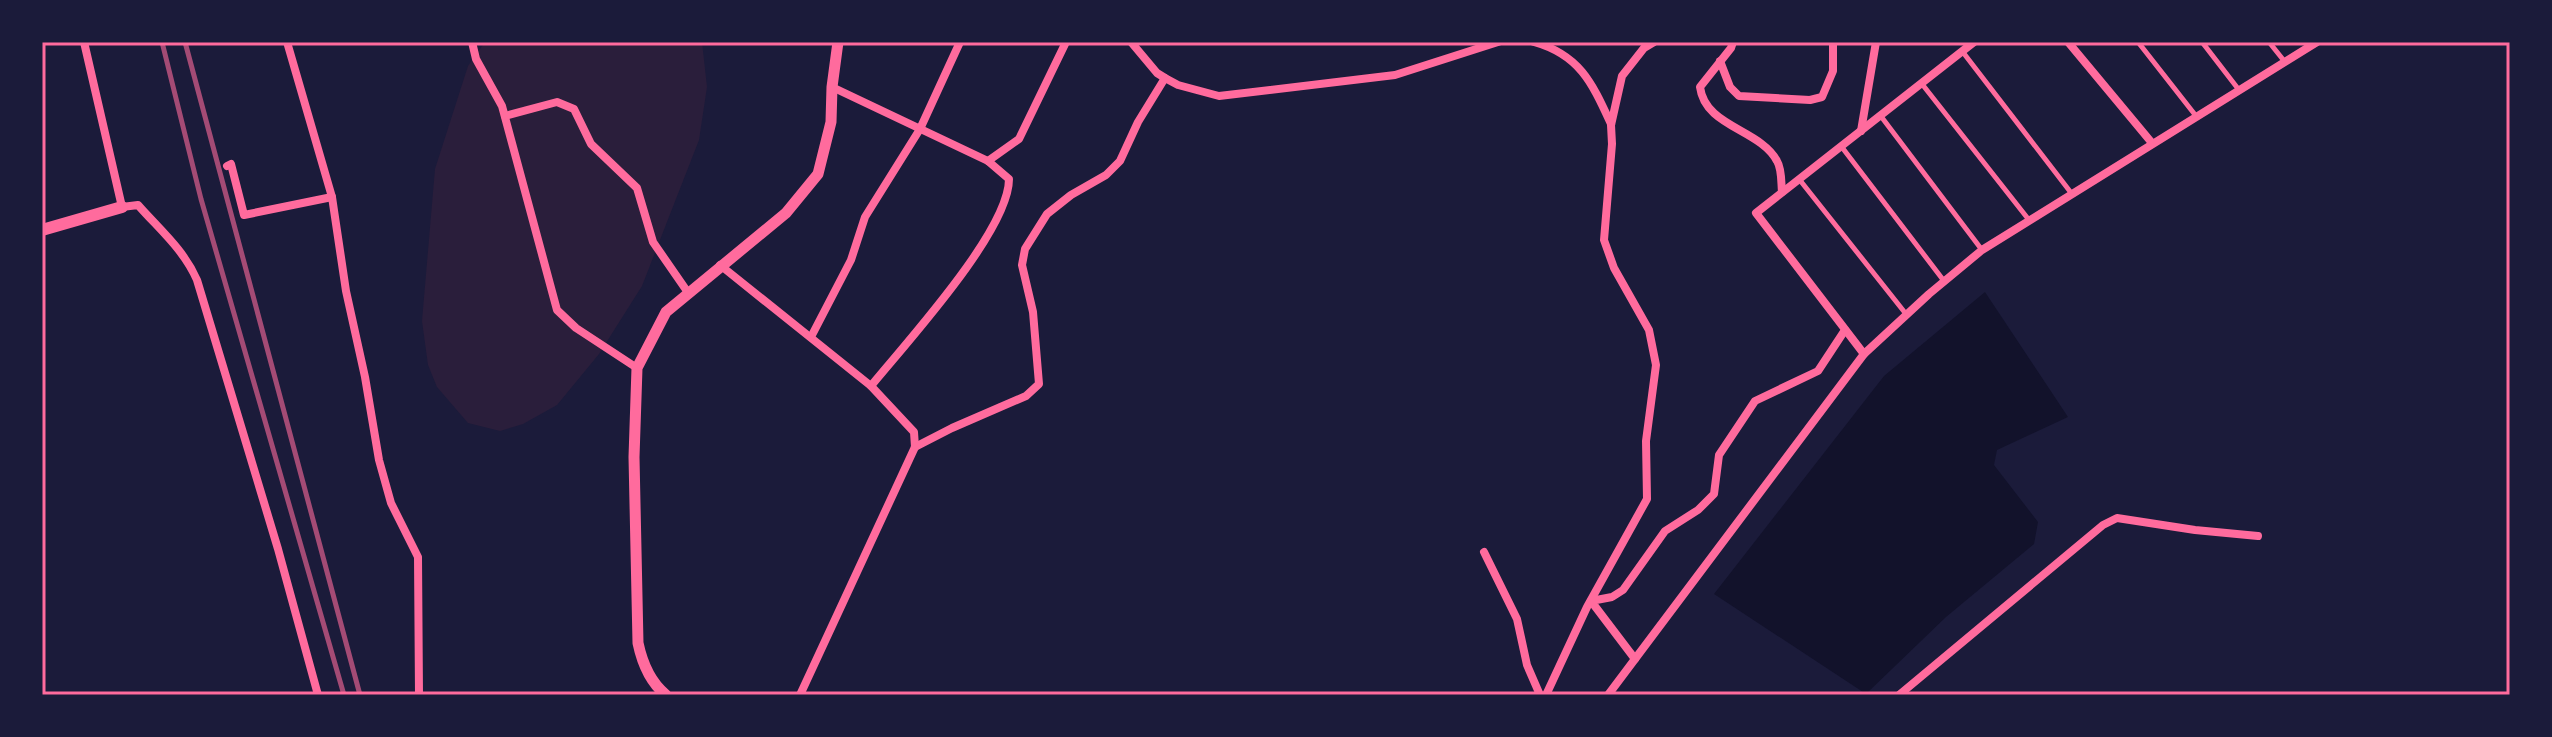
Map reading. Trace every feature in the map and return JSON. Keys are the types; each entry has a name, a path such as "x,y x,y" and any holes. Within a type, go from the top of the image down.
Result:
{"main road":[{"path":"42,230 122,207"}],"street":[{"path":"84,42 122,207 138,205 177,245 197,280 278,549 318,695"},
{"path":"287,42 332,197 346,291 379,460 391,503 418,557 419,695"},
{"path":"472,42 476,59 505,116 557,310 576,328 637,368"},
{"path":"659,693 642,660 638,643 634,457 637,368 666,312 786,213 818,174 831,122 838,42"},
{"path":"811,337 851,260 865,217 920,129 960,42"},
{"path":"988,161 1019,139 1066,42"},
{"path":"1131,42 1165,78 1178,85 1219,96 1395,75 1498,42"},
{"path":"1534,42 1567,54 1594,87 1611,125"},
{"path":"1543,695 1647,499 1646,441 1656,365 1649,330 1614,268 1604,240 1611,125 1622,76 1644,48 1654,42"},
{"path":"1733,42 1700,87 1701,99 1709,110 1771,151 1779,164 1782,192"},
{"path":"1720,61 1730,87 1739,96 1810,100 1822,97 1833,71 1833,42"},
{"path":"1861,131 1876,42"},
{"path":"1864,354 1756,213 1974,42"},
{"path":"2068,42 2152,143"},
{"path":"1608,695 1864,354 1906,314 1982,250 2317,42"},
{"path":"915,447 1026,396 1039,384 1033,312 1022,265 1025,249 1047,214 1071,195 1106,175 1120,161 1138,122 1165,78"},
{"path":"832,87 988,161 1009,179 1009,193 983,246 871,386"},
{"path":"505,116 557,102 574,109 591,144 637,188 653,242 689,294"},
{"path":"227,166 231,164 244,215 332,197"},
{"path":"720,265 871,386 914,432 915,447 800,695"},
{"path":"1591,601 1612,597 1623,590 1665,531 1698,510 1714,494 1719,455 1755,401 1818,371 1845,330"},
{"path":"1899,695 2103,525 2117,518 2258,536"},
{"path":"1484,552 1517,619 1527,665 1543,695"},
{"path":"1591,601 1635,659"}],"lane":[{"path":"2138,42 2196,116"},
{"path":"2202,42 2239,90"},
{"path":"2269,42 2285,62"},
{"path":"1962,51 2073,194"},
{"path":"1921,83 2030,221"},
{"path":"1880,115 1982,250"},
{"path":"1841,146 1944,281"},
{"path":"1799,179 1906,314"}],"shaded area":[{"path":"485,42 702,42 707,87 699,140 642,286 599,354 557,405 523,424 500,431 468,423 437,387 428,365 422,321 435,169 468,66"},
{"path":"1985,292 2068,417 1997,450 1994,465 2038,522 2034,544 1946,617 1866,694 1714,594 1884,376"}],"railway":[{"path":"162,42 201,199 344,695"},
{"path":"185,42 360,695"}]}
